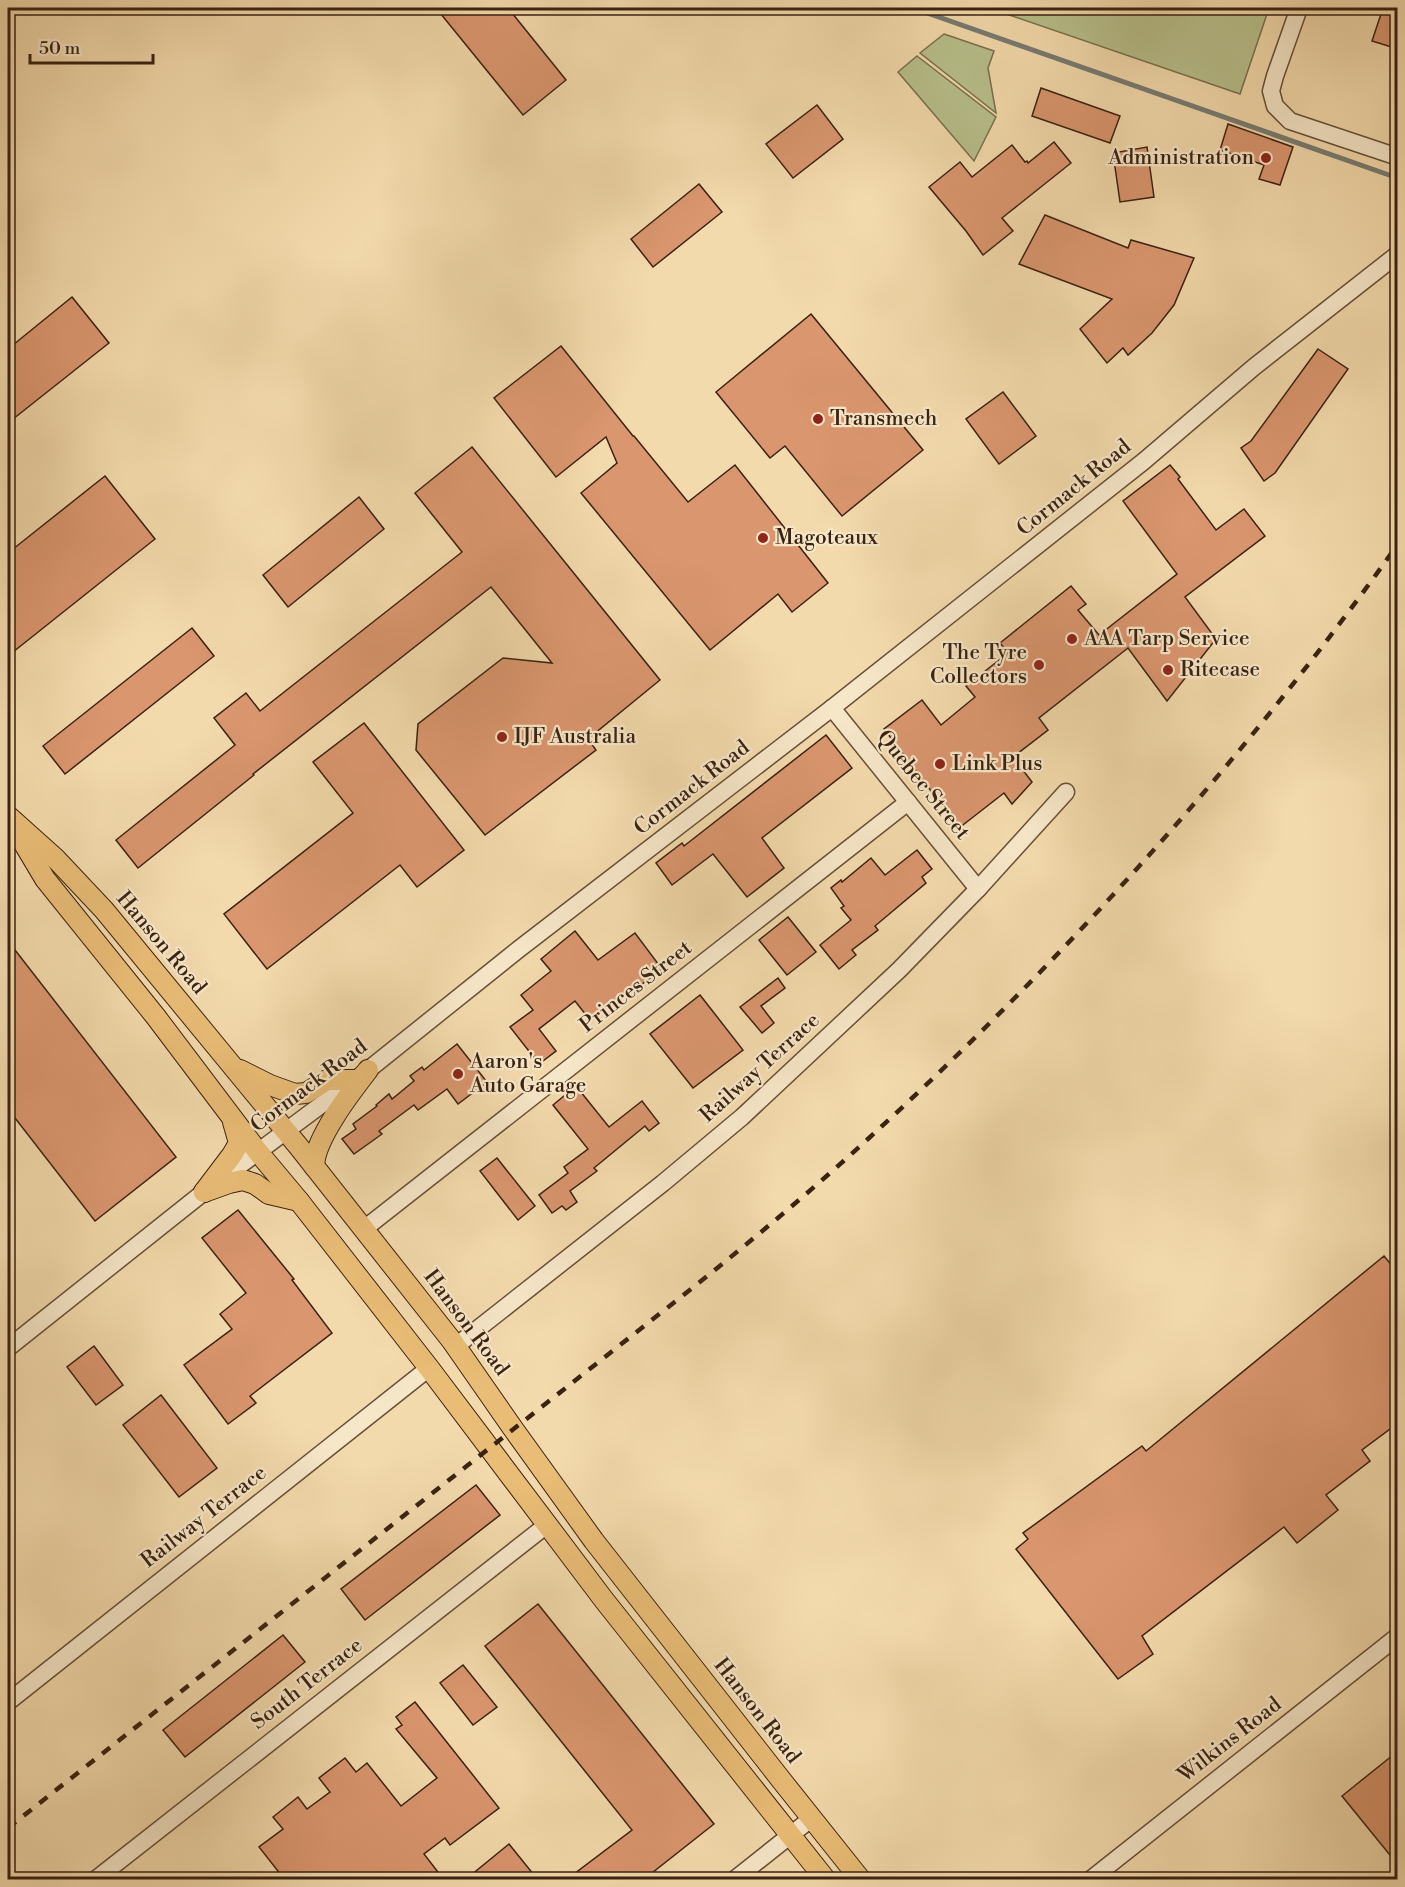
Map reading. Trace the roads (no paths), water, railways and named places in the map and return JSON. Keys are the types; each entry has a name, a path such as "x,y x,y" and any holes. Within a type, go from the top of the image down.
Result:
{"main road":[{"name":"Hanson Road","path":"8,817 56,859 104,910 286,1131 456,1346 513,1430 594,1541 861,1880"},
{"name":"Hanson Road","path":"8,817 45,879 156,1017 258,1152 429,1368 604,1600 826,1880"},
{"path":"232,1066 270,1085 295,1094 306,1092 327,1080 362,1075"},
{"path":"314,1166 320,1145 362,1075"},
{"path":"204,1192 239,1143 234,1125 225,1107"},
{"path":"204,1192 243,1180 255,1184 269,1194 299,1201"},
{"path":"548,1524 564,1525 594,1541"}],"street":[{"path":"1299,8 1271,91 1275,106 1290,121 1398,157"},
{"name":"Cormack Road","path":"8,1348 204,1192 362,1075 519,949 832,708 1144,461 1254,367 1398,254"},
{"name":"Quebec Street","path":"832,708 978,889"},
{"name":"Railway Terrace","path":"456,1346 663,1183 742,1117 899,970 978,889 1066,792"},
{"name":"Princes Street","path":"364,1229 908,802"},
{"name":"Railway Terrace","path":"8,1702 429,1368"},
{"name":"South Terrace","path":"94,1880 548,1524"},
{"name":"Wilkins Road","path":"1090,1880 1398,1636"},
{"path":"734,1880 812,1818"}],"waterway":[{"path":"913,8 1389,175"}],"railway":[{"path":"8,1828 710,1274 802,1198 869,1138 1012,1001 1149,855 1278,702 1340,624 1398,544"}],"place":[{"name":"Administration","path":"1266,158"},
{"name":"Transmech","path":"818,419"},
{"name":"Magoteaux","path":"763,538"},
{"name":"AAA Tarp Service","path":"1072,639"},
{"name":"The Tyre Collectors","path":"1039,665"},
{"name":"Ritecase","path":"1168,670"},
{"name":"IJF Australia","path":"502,737"},
{"name":"Link Plus","path":"940,764"},
{"name":"Aaron's Auto Garage","path":"458,1074"}]}
